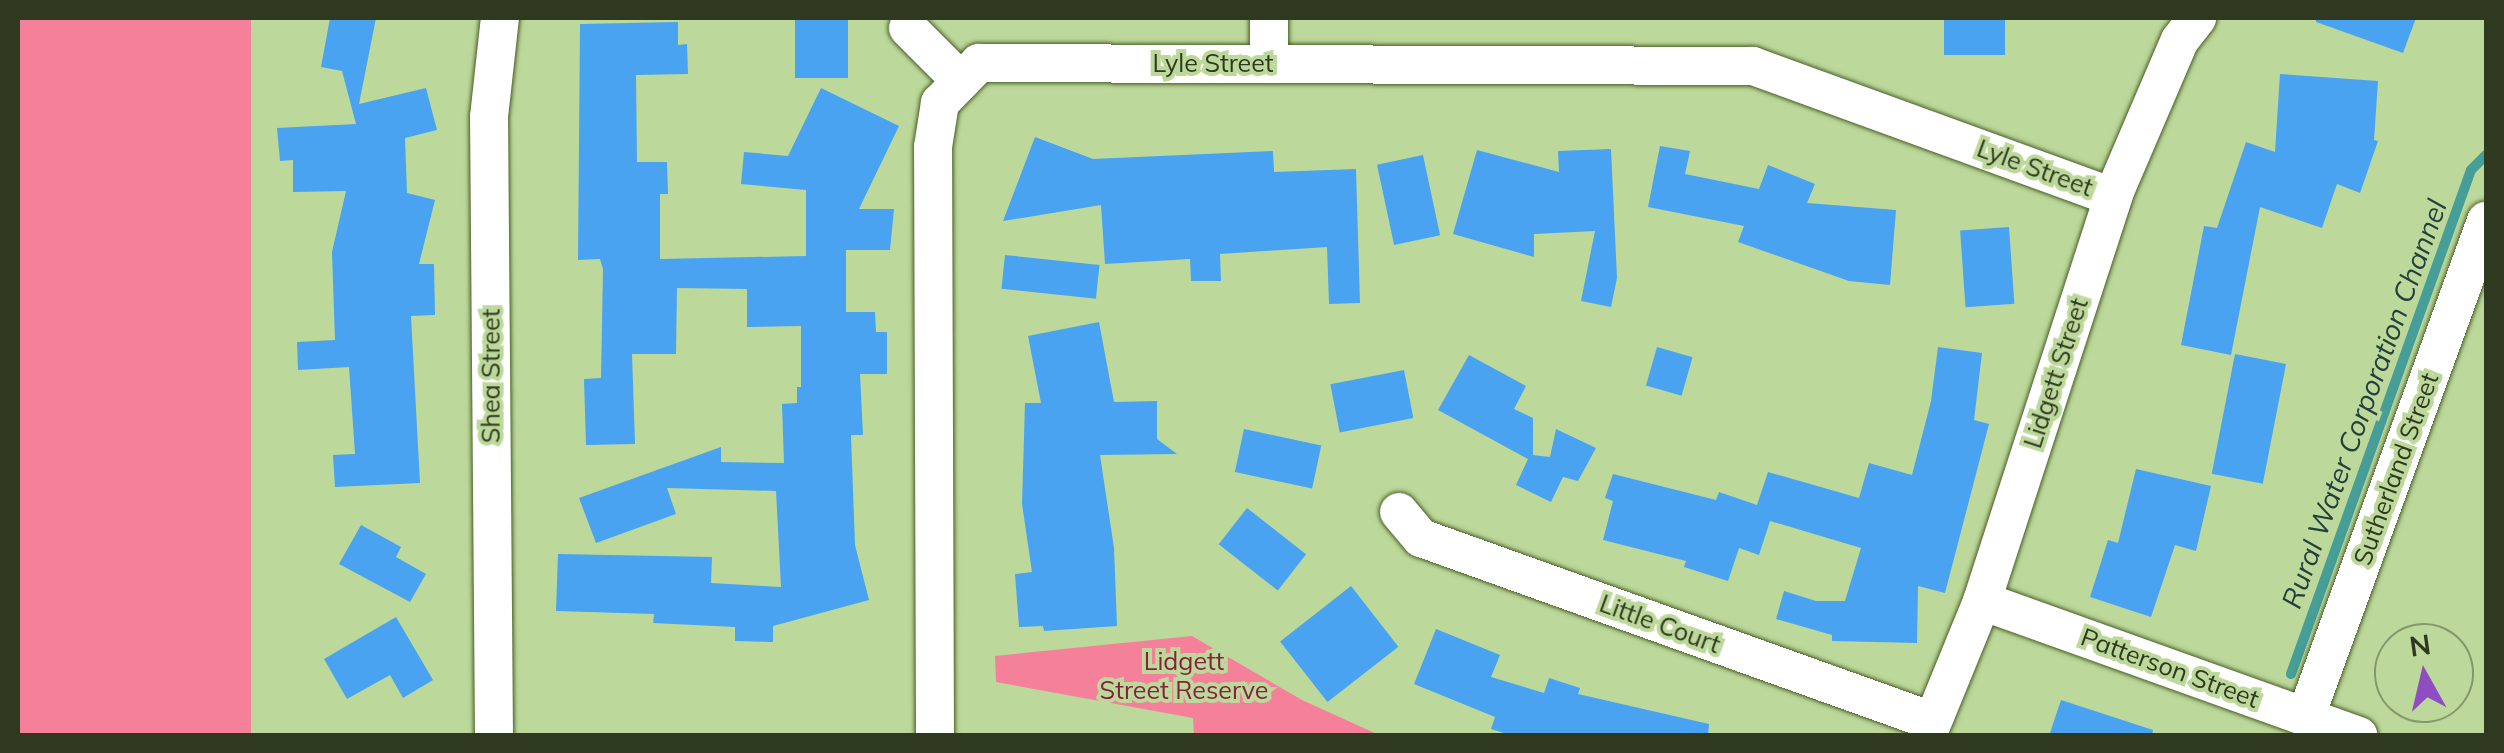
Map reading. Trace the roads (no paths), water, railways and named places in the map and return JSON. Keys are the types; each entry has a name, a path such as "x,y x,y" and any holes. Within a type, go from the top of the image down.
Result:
{"street":[{"name":"Shea Street","path":"494,736 490,117 500,18"},
{"path":"1269,62 1270,18"},
{"name":"Lidgett Street","path":"1929,728 1982,600 2113,197 2180,40 2197,18"},
{"path":"908,28 961,81 940,103 933,147 935,736"},
{"name":"Lyle Street","path":"961,81 979,63 1753,66 2113,197"},
{"name":"Sutherland Street","path":"2306,716 2486,221"},
{"name":"Little Court","path":"1399,512 1421,538 1929,728"},
{"name":"Patterson Street","path":"1982,600 2360,736"}],"waterway":[{"name":"Rural Water Corporation Channel","path":"2291,674 2471,170 2486,155"}],"park label":[{"name":"Lidgett Street Reserve","path":"1184,676"}]}
